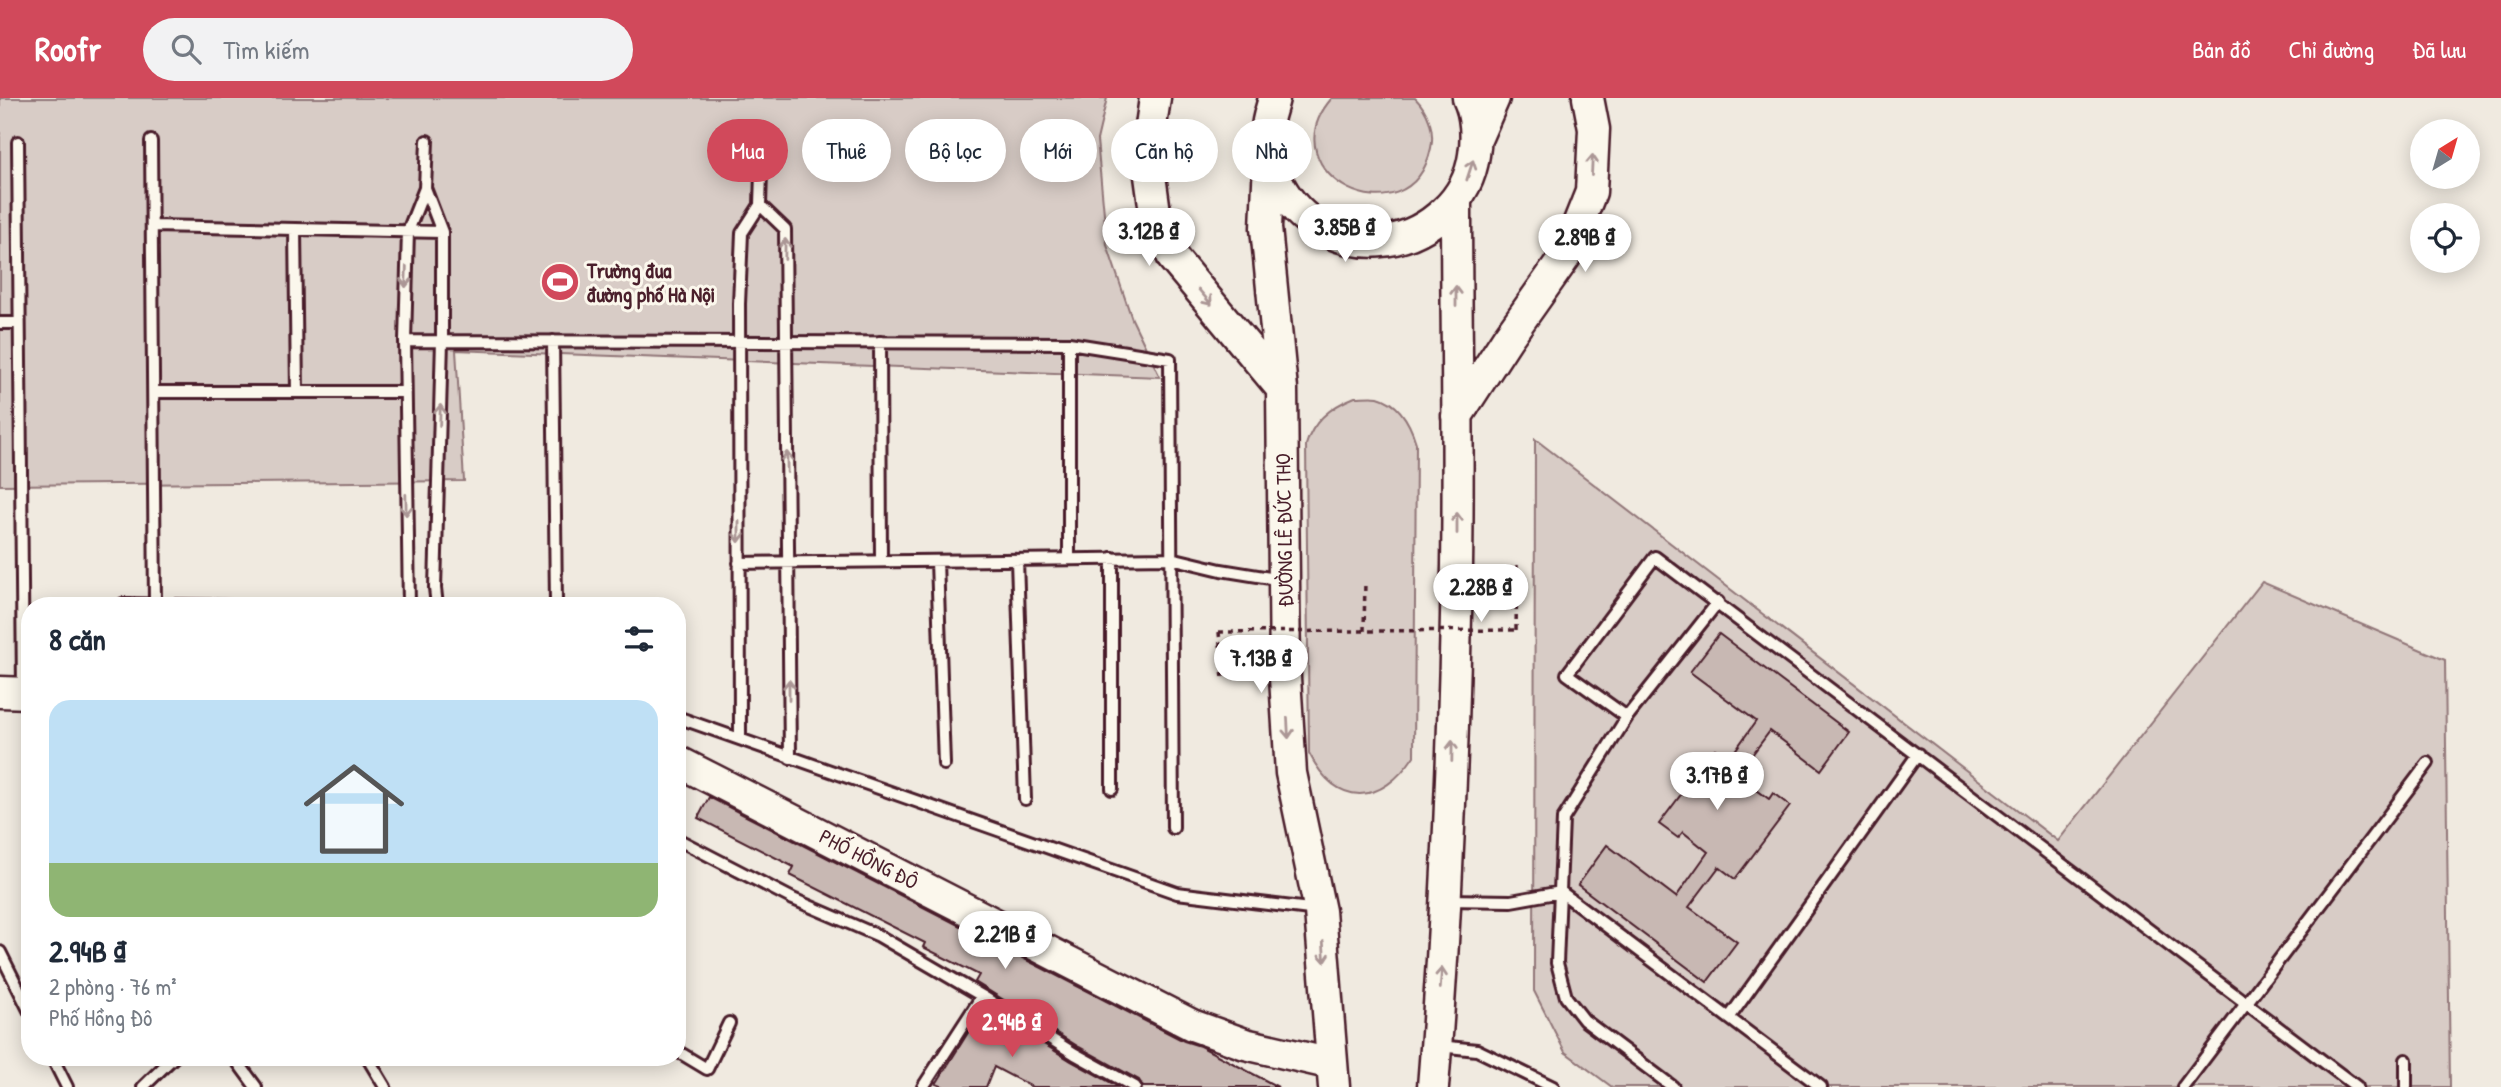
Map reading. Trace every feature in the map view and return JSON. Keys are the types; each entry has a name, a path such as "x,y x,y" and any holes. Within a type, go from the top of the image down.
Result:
{"main road":[{"path":"1155,98 1147,154 1155,212 1173,258 1282,389"},
{"path":"1268,119 1274,98"},
{"path":"1468,98 1477,137"},
{"path":"1278,182 1282,192 1304,218 1334,236 1367,243 1401,239 1432,224 1456,200 1472,170 1477,137 1494,98"},
{"path":"1457,416 1507,339 1566,257 1591,192 1594,129 1588,98"},
{"name":"ĐƯỜNG LÊ ĐỨC THỌ","path":"1268,182 1266,228 1282,389 1285,678 1291,773 1320,911 1333,1076"},
{"path":"1433,1087 1447,900 1457,564 1456,200"},
{"name":"PHỐ HỒNG ĐÔ","path":"686,766 1192,1025 1333,1076"}],"lane":[{"path":"151,141 155,597"},
{"path":"409,597 405,392 408,231 425,188 427,141"},
{"path":"18,142 18,693"},
{"path":"740,739 739,342 742,233 760,205 761,182"},
{"path":"425,188 442,232 442,341 435,562 437,597"},
{"path":"760,205 785,229 790,758"},
{"path":"152,226 442,232"},
{"path":"295,229 297,392"},
{"path":"0,323 19,323"},
{"path":"405,341 1069,343 1170,359 1173,828"},
{"path":"553,341 555,597"},
{"path":"880,342 881,561"},
{"path":"1069,343 1069,559"},
{"path":"154,393 405,392"},
{"path":"1627,717 1567,674 1656,557 2357,1087"},
{"path":"1112,558 1112,789"},
{"path":"739,563 1171,558 1221,570 1285,580"},
{"path":"1017,560 1025,799"},
{"path":"937,561 944,764"},
{"path":"1673,1087 1584,1020 1566,997 1557,963 1563,819 1627,717 1718,602"},
{"path":"686,720 1177,894 1320,911"},
{"path":"1729,1018 1919,754"},
{"path":"2183,1087 2428,763"},
{"path":"686,844 793,899 879,936 1135,1087"},
{"path":"1447,900 1511,901 1561,892 1821,1087"},
{"path":"0,952 21,994"},
{"path":"923,1087 982,996"},
{"path":"686,1056 708,1069 729,1023"},
{"path":"1436,1046 1477,1050 1553,1087"},
{"path":"2406,1060 2406,1087"},
{"path":"56,1066 67,1087"},
{"path":"143,1087 165,1066"},
{"path":"241,1066 256,1087"},
{"path":"372,1066 385,1087"}],"path":[{"path":"1223,679 1219,632 1516,630 1517,564"},
{"path":"1364,631 1365,581"}],"shaded area":[{"name":"Trường đua đường phố Hà Nội","path":"0,98 1107,98 1097,140 1107,245 1132,319 1160,377 456,350 464,481 0,485"},
{"path":"1332,98 1415,98 1427,115 1432,134 1431,148 1418,177 1397,192 1373,196 1348,189 1328,173 1316,152 1316,126"},
{"path":"1355,397 1378,397 1392,404 1407,421 1416,443 1414,756 1388,784 1374,792 1360,794 1333,784 1320,771 1309,753 1306,445 1313,428 1325,415"},
{"path":"1535,439 2058,841 2262,582 2445,660 2450,1087 1612,1087 1565,1052 1534,991"}],"building":[{"path":"1719,634 1849,732 1821,770 1770,731 1737,775 1769,799 1773,793 1790,806 1735,879 1719,867 1689,907 1737,942 1707,982 1578,885 1607,845 1676,897 1708,852 1683,832 1678,838 1659,824 1715,749 1729,759 1756,721 1690,672"},
{"path":"709,797 1278,1087 1143,1087 1139,1080 1079,1047 975,982 979,975 923,947 925,943 790,875 794,867 698,818"},
{"path":"984,1007 1071,1061 1119,1087 1032,1087 994,1067 986,1087 944,1087 936,1084"}],"place":[{"name":"Trường đua đường phố Hà Nội","path":"560,282"}]}
